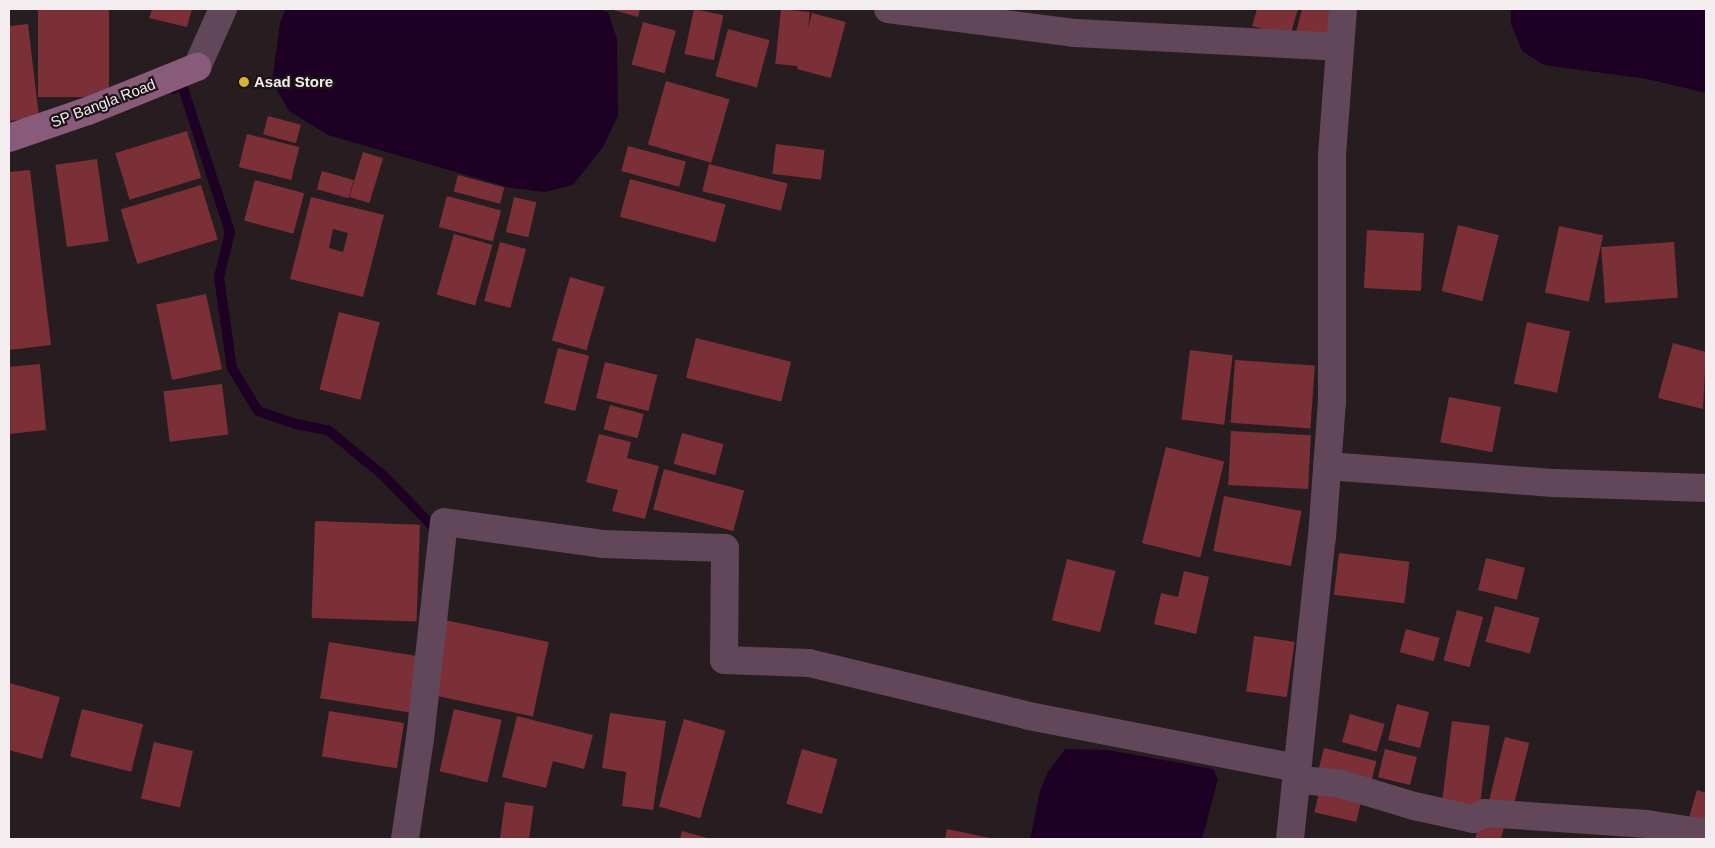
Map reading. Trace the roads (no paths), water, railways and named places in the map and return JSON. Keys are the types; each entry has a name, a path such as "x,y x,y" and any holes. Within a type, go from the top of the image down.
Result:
{"main road":[{"name":"SP Bangla Road","path":"9,138 88,111 197,67"}],"street":[{"path":"197,67 222,9"},
{"path":"888,9 1075,33 1338,47"},
{"path":"1290,839 1332,402 1332,155 1338,47 1343,9"},
{"path":"1327,466 1555,483 1706,488"},
{"path":"405,839 420,739 444,522 602,544 725,548 724,660 809,663 1029,716 1338,783 1414,806 1473,819 1485,813 1647,824 1706,833"}],"waterway":[{"path":"173,89 182,85 230,232 219,277 232,368 258,411 296,424 328,430 384,476 438,532"}],"place":[{"name":"Asad Store","path":"244,82"}]}
